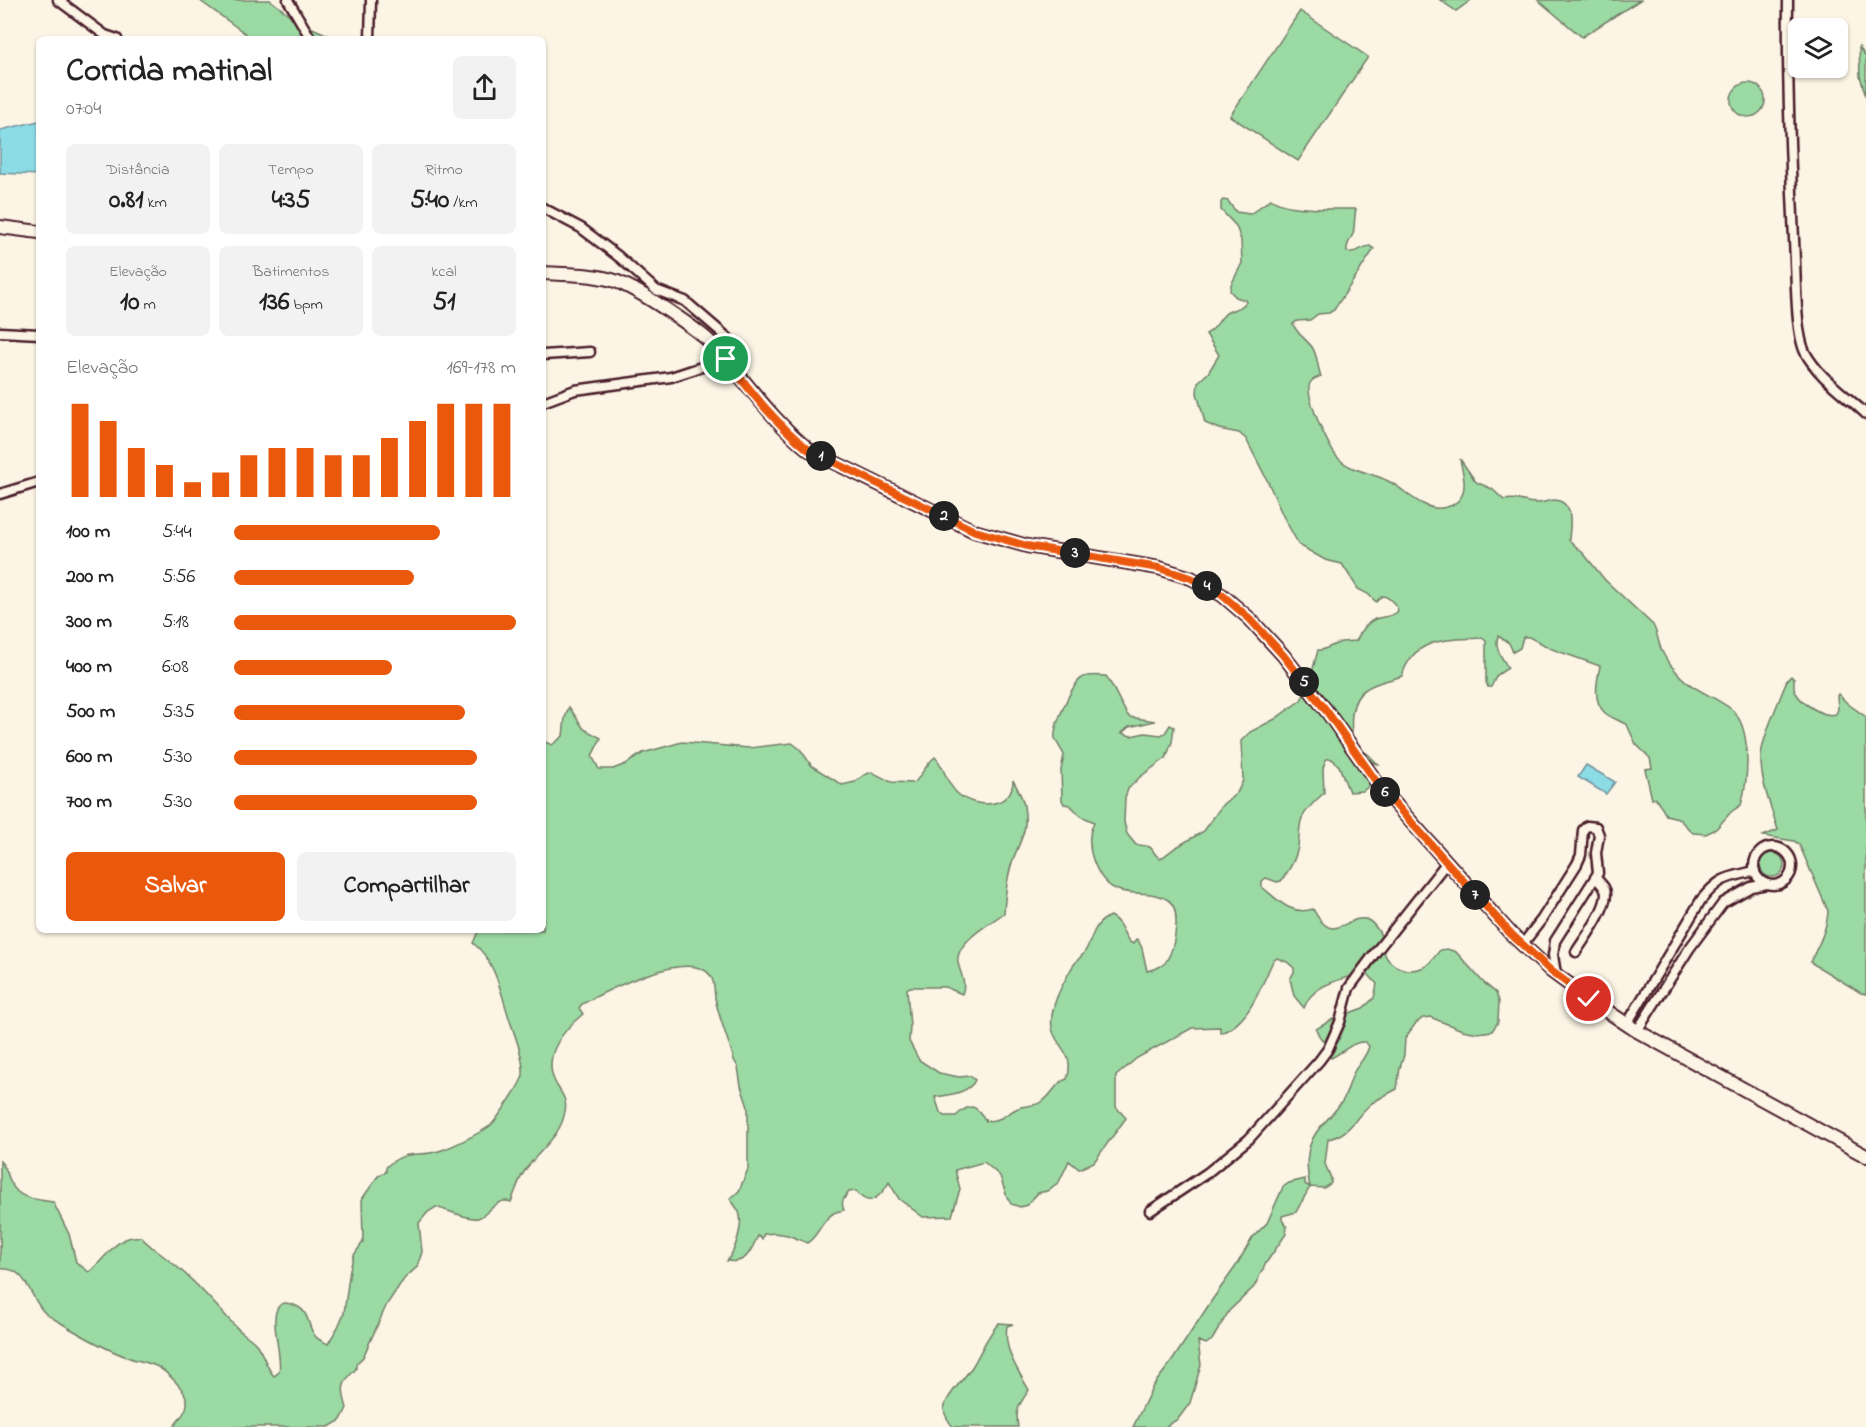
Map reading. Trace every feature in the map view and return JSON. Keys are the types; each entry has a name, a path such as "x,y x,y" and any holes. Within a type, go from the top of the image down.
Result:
{"main road":[{"path":"0,227 36,232"},
{"path":"546,273 602,279 626,285 714,345 763,407 790,435 809,450 975,531 1027,546 1159,568 1191,578 1222,595 1250,619 1283,655 1328,713 1380,787 1522,945 1589,999 1632,1028 1866,1156"}],"street":[{"path":"58,0 108,36"},
{"path":"288,0 309,36"},
{"path":"370,36 371,0"},
{"path":"1788,0 1787,71 1792,196 1798,316 1804,350 1817,369 1866,414"},
{"path":"546,210 581,228 619,257 656,290 685,302 728,338"},
{"path":"0,332 36,334"},
{"path":"546,355 590,352"},
{"path":"546,401 575,390 671,377 726,359"},
{"path":"0,494 36,483"},
{"path":"1522,945 1542,919 1577,864 1581,855 1581,833 1587,826 1596,827 1599,835 1596,878 1555,941 1553,955 1556,974"},
{"path":"1632,1028 1723,903 1750,887 1780,884 1789,876 1792,864 1787,853 1776,848 1764,849 1756,858 1757,877 1767,884"},
{"path":"1150,1211 1207,1173 1249,1139 1319,1061 1328,1049 1340,1022 1349,988 1447,862"},
{"path":"1632,1028 1701,900 1723,878 1755,871"},
{"path":"1576,952 1603,906 1606,895 1604,886 1596,878"}],"green space":[{"path":"199,0 270,0 299,22 330,36 249,36"},
{"path":"1440,0 1471,0 1456,11"},
{"path":"1538,0 1640,0 1582,37"},
{"path":"1300,11 1368,57 1298,161 1230,116"},
{"path":"1859,47 1866,57 1866,97 1860,76"},
{"path":"1748,83 1760,88 1765,100 1760,112 1748,117 1736,112 1731,100 1736,88"},
{"path":"1271,199 1288,206 1356,209 1354,231 1347,252 1370,246 1374,249 1334,310 1293,324 1315,354 1321,376 1310,383 1311,399 1324,434 1339,459 1350,466 1393,483 1418,502 1429,507 1449,506 1455,503 1463,493 1464,483 1460,459 1476,482 1492,489 1504,500 1514,499 1536,503 1555,500 1566,505 1570,516 1569,540 1605,580 1653,625 1669,664 1681,677 1731,709 1738,717 1746,741 1747,769 1741,805 1731,812 1716,829 1706,834 1693,833 1678,818 1666,815 1656,798 1652,799 1645,769 1652,768 1650,758 1636,744 1627,725 1607,715 1598,703 1596,691 1600,666 1552,649 1529,637 1523,637 1520,648 1513,652 1509,643 1498,636 1498,649 1508,668 1497,675 1491,687 1488,687 1486,640 1482,638 1445,640 1424,647 1415,653 1407,663 1402,676 1374,685 1360,694 1352,714 1353,745 1368,754 1378,764 1367,761 1372,783 1363,791 1349,792 1339,766 1332,759 1326,759 1323,768 1324,793 1302,818 1296,855 1288,871 1281,881 1266,878 1262,881 1262,887 1291,909 1305,911 1313,909 1321,921 1329,927 1340,927 1362,919 1368,920 1382,937 1387,958 1395,966 1407,970 1418,969 1430,962 1440,950 1447,949 1456,952 1496,993 1499,1001 1498,1022 1492,1031 1478,1033 1462,1030 1430,1017 1423,1018 1416,1023 1405,1038 1397,1089 1372,1103 1343,1133 1328,1139 1325,1164 1331,1183 1324,1188 1310,1187 1308,1152 1312,1139 1343,1100 1353,1074 1369,1046 1365,1042 1356,1043 1331,1058 1316,1029 1333,1019 1363,1008 1374,998 1377,984 1367,973 1337,981 1317,991 1309,998 1304,1008 1294,996 1290,979 1294,968 1277,958 1273,961 1253,1003 1239,1022 1230,1029 1220,1033 1220,1027 1192,1028 1137,1058 1116,1076 1116,1107 1126,1118 1094,1162 1079,1169 1069,1161 1059,1182 1047,1191 1038,1193 1027,1205 1020,1207 1011,1204 1000,1176 984,1162 955,1170 960,1189 952,1216 923,1217 899,1199 889,1182 882,1193 871,1200 862,1197 856,1191 849,1192 844,1198 844,1210 830,1216 807,1243 786,1235 764,1234 762,1239 758,1236 750,1252 743,1259 727,1261 740,1230 739,1212 730,1199 739,1191 748,1169 748,1107 738,1067 719,1013 712,977 699,968 685,966 647,974 582,1004 579,1008 583,1014 562,1036 553,1053 551,1063 555,1082 565,1103 563,1121 559,1129 529,1164 518,1183 511,1202 501,1202 478,1218 463,1216 436,1207 428,1212 419,1223 422,1252 417,1267 404,1279 387,1304 363,1357 345,1382 343,1391 347,1408 341,1420 329,1427 176,1427 175,1425 185,1411 187,1401 180,1387 171,1377 154,1365 105,1348 49,1316 40,1308 17,1273 9,1269 0,1269 0,1161 14,1189 19,1193 29,1198 53,1202 69,1234 76,1262 89,1272 119,1243 132,1237 141,1237 187,1276 237,1328 254,1342 274,1376 279,1372 280,1365 275,1319 281,1304 291,1304 302,1310 316,1337 328,1344 344,1313 350,1269 354,1255 363,1242 362,1199 378,1176 386,1172 386,1167 401,1157 442,1150 487,1128 504,1108 522,1079 521,1054 497,979 481,950 473,943 478,933 546,933 546,742 552,745 563,736 569,707 584,729 601,738 592,756 599,769 613,769 643,753 682,742 749,748 792,743 800,749 812,766 842,785 855,782 872,772 891,782 914,783 935,757 954,790 965,799 974,802 992,804 1000,801 1007,797 1013,780 1022,799 1025,821 1010,870 1004,913 975,934 962,947 958,962 963,982 962,994 945,987 910,987 907,989 909,1041 919,1060 939,1073 959,1077 970,1076 975,1080 964,1091 935,1097 940,1112 945,1116 956,1116 969,1107 973,1107 986,1121 1002,1117 1021,1107 1041,1103 1060,1083 1067,1079 1069,1063 1054,1034 1052,1013 1067,977 1084,953 1099,923 1110,916 1115,919 1130,942 1133,944 1136,939 1138,940 1147,971 1161,966 1167,960 1176,928 1175,911 1168,900 1156,895 1124,892 1105,882 1096,868 1091,851 1090,834 1094,822 1081,816 1062,800 1061,770 1064,755 1055,738 1055,733 1073,688 1087,676 1106,676 1129,717 1155,721 1129,727 1122,733 1131,736 1145,733 1161,735 1170,725 1174,727 1172,742 1166,758 1140,777 1128,789 1125,798 1124,822 1127,834 1136,845 1150,847 1160,859 1204,831 1223,804 1237,793 1243,780 1241,741 1250,732 1275,719 1301,700 1308,687 1318,650 1341,642 1356,641 1364,628 1372,621 1393,615 1398,611 1387,598 1382,596 1376,602 1368,594 1358,589 1342,564 1325,560 1299,545 1246,439 1239,433 1219,429 1205,423 1197,393 1198,382 1208,373 1219,355 1206,334 1226,313 1241,307 1246,302 1230,291 1242,263 1241,240 1236,226 1221,210 1221,202 1228,201 1236,212 1250,214"},
{"path":"1791,676 1794,679 1796,693 1813,709 1825,714 1836,714 1838,694 1866,717 1866,994 1810,962 1824,931 1828,911 1799,844 1794,841 1763,836 1778,830 1762,775 1762,748 1787,680"},
{"path":"1772,853 1781,856 1784,865 1781,874 1772,877 1763,874 1760,865 1763,856"},
{"path":"1305,1179 1305,1184 1310,1187 1296,1212 1282,1216 1287,1227 1286,1234 1266,1263 1254,1287 1229,1311 1212,1340 1206,1344 1198,1341 1201,1365 1190,1403 1178,1419 1165,1427 1133,1427 1153,1386 1236,1266 1253,1237 1267,1223 1283,1187"},
{"path":"999,1323 1013,1324 1007,1326 1009,1352 1029,1390 1019,1407 1018,1427 953,1427 945,1415 945,1405"}],"water":[{"path":"36,122 36,175 0,173 0,130"},
{"path":"1586,765 1615,782 1606,794 1578,777"}],"route":[{"path":"726,359 763,407 790,435 809,450 975,531 1027,546 1159,568 1191,578 1222,595 1250,619 1283,655 1328,713 1380,787 1511,934 1551,971 1589,999"}]}
